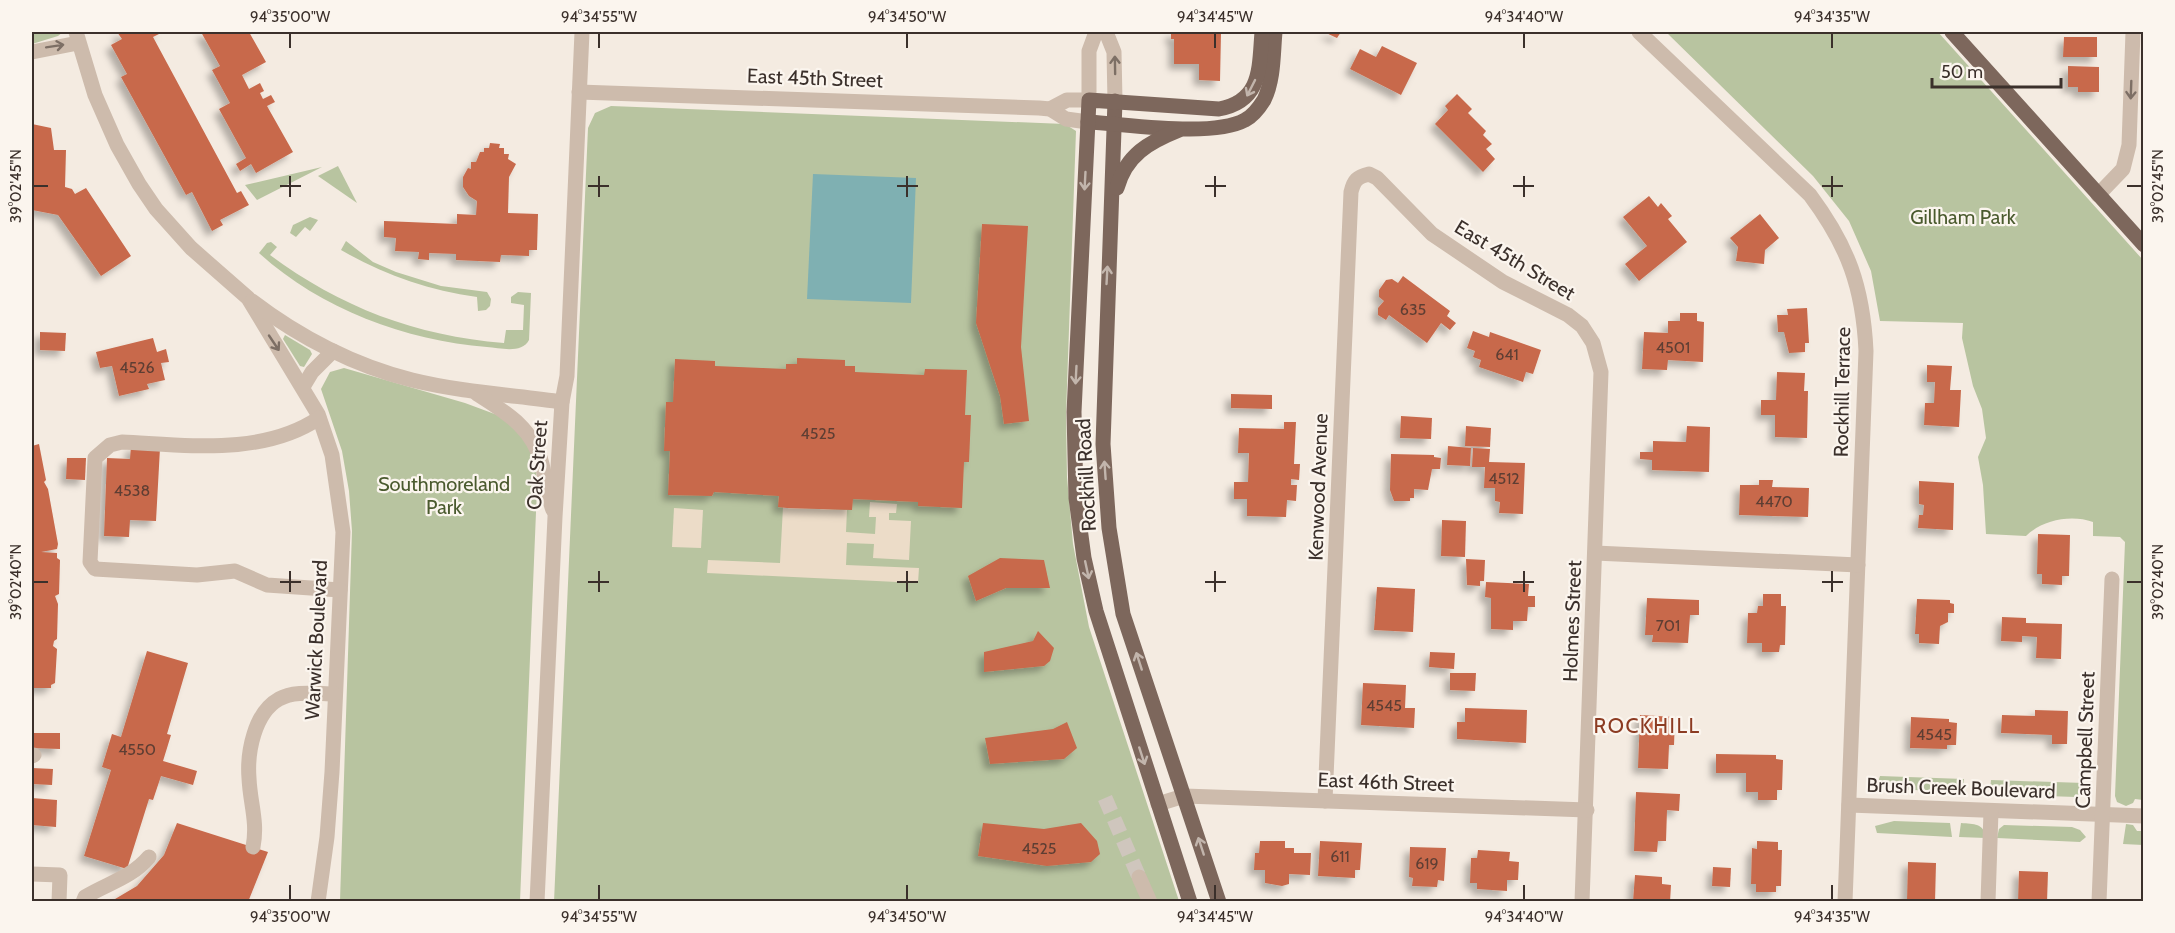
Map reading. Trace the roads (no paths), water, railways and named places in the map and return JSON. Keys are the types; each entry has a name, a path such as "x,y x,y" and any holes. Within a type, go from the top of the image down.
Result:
{"main road":[{"name":"East 45th Street","path":"1089,100 1219,110 1234,107 1244,102 1255,82 1262,32"},
{"path":"1112,205 1119,179 1130,159 1153,141 1185,128 1235,124 1256,111 1269,86 1275,32"},
{"path":"1952,32 2144,245"},
{"name":"Rockhill Road","path":"1089,100 1074,412 1076,498 1084,558 1095,611 1190,902"},
{"name":"Rockhill Road","path":"1115,101 1106,305 1103,444 1109,528 1124,614 1219,902"},
{"name":"East 45th Street","path":"1088,122 1185,128"}],"street":[{"name":"Oak Street","path":"537,902 555,517 562,402 567,371 582,32"},
{"name":"Rockhill Road","path":"1089,100 1089,51 1096,32"},
{"name":"Rockhill Road","path":"1106,32 1114,52 1115,101"},
{"name":"Rockhill Terrace","path":"1639,32 1810,195 1831,223 1846,250 1860,294 1866,351 1845,902"},
{"path":"2098,195 2123,169 2129,145 2133,32"},
{"path":"32,52 77,37"},
{"name":"Warwick Boulevard","path":"77,37 95,95 117,145 145,192 190,248 248,298 260,322 303,387 319,418 332,456 343,532 327,837 317,901"},
{"name":"East 45th Street","path":"579,92 805,98 1050,109 1066,119 1088,122"},
{"name":"East 45th Street","path":"1050,109 1067,100 1089,100"},
{"name":"East 45th Street","path":"1358,177 1369,174 1377,178 1431,234 1503,282 1568,315 1582,326 1593,343"},
{"name":"Kenwood Avenue","path":"1325,801 1351,192 1353,182 1358,177"},
{"path":"248,298 277,320 333,351 411,380 472,391 562,402"},
{"name":"Holmes Street","path":"1582,902 1601,372 1593,343"},
{"path":"303,387 312,372 333,351"},
{"path":"472,391 526,428 543,465 546,492 555,517"},
{"path":"319,418 299,432 251,443 216,446 122,442 110,445 95,458 90,562 95,569 126,571 197,574 235,571 267,585 340,590"},
{"path":"1595,554 1858,565"},
{"name":"Campbell Street","path":"2099,902 2112,579"},
{"path":"253,847 256,831 249,779 249,753 255,731 266,712 279,699 299,694 334,694"},
{"name":"East 46th Street","path":"1158,804 1184,796 1587,810"},
{"name":"Brush Creek Boulevard","path":"1849,805 2144,816"},
{"path":"1988,902 1991,811"},
{"path":"83,902 85,897 95,891 127,877 149,857"},
{"path":"32,874 60,875 59,902"},
{"path":"1140,877 1150,902"}],"water":[{"path":"813,174 916,178 911,303 807,299"}],"tunnel":[{"path":"1105,798 1139,877"}],"district":[{"name":"ROCKHILL","path":"1647,725"}],"park label":[{"name":"Gillham Park","path":"1963,217"},
{"name":"Southmoreland Park","path":"444,496"}]}
